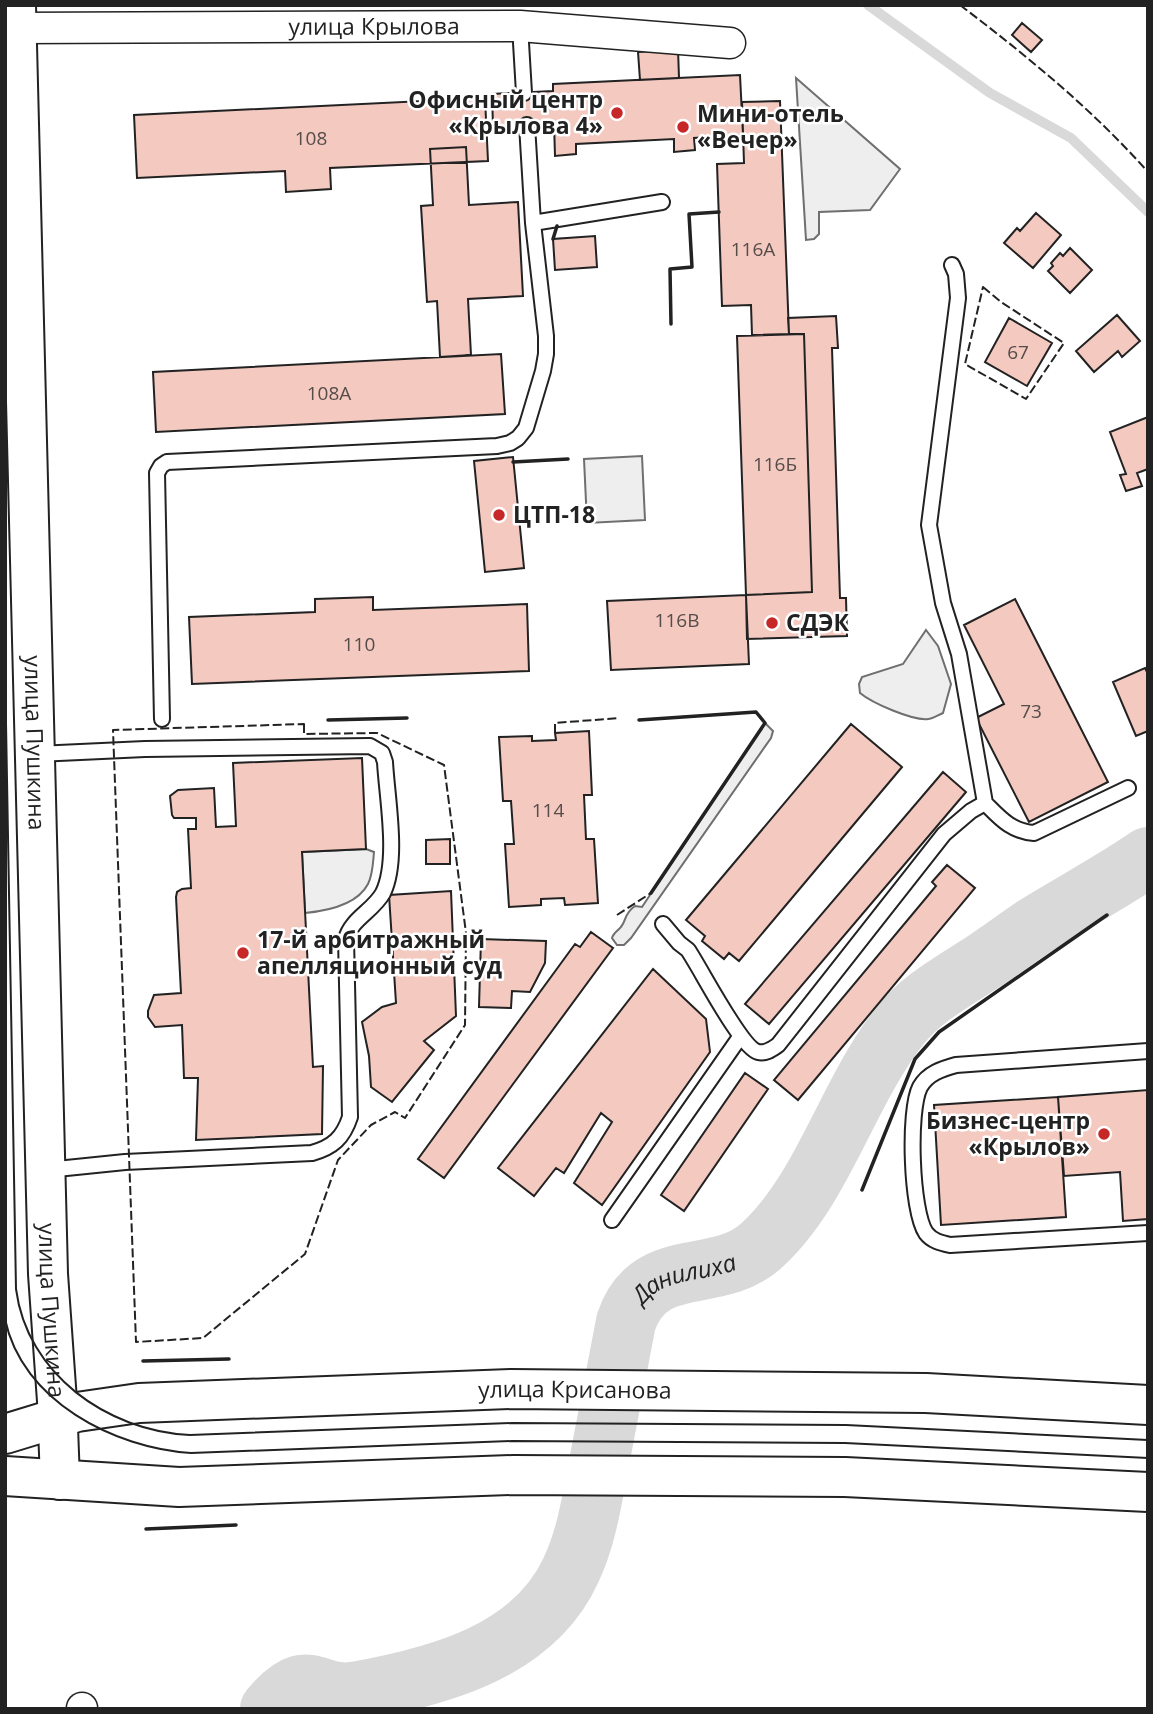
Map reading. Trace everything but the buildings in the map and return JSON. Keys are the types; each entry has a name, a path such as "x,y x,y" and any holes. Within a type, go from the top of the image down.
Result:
{"main road":[{"name":"улица Пушкина","path":"17,17 33,754 48,1274 60,1480"},
{"name":"улица Крисанова","path":"5,1434 77,1412 139,1402 512,1389 926,1393 1148,1405"},
{"path":"5,1476 179,1487 513,1475 831,1477 1148,1492"}],"street":[{"name":"улица Крылова","path":"17,17 520,26 730,43"}],"lane":[{"path":"520,26 524,93"},
{"path":"162,719 157,473 161,466 167,462 497,446 519,438 526,428 537,396 546,337 533,223 527,125"},
{"path":"533,223 662,202"},
{"path":"952,265 956,274 958,298 929,525 943,603 959,654 985,803 1009,827 1034,833 1128,788"},
{"path":"33,754 145,749 370,746 382,753 385,762 391,864 381,896 352,926 346,939 350,1117 342,1136 334,1144 312,1153 125,1162 45,1170"},
{"path":"663,924 696,961 740,1037 758,1052 768,1052 778,1045 944,834 985,803"},
{"path":"612,1220 740,1037"},
{"path":"1148,1051 956,1065 931,1074 921,1085 912,1115 918,1211 926,1233 941,1243 950,1245 1148,1233"}],"shaded area":[{"path":"796,78 900,169 870,210 819,212 819,234 814,239 806,240"},
{"path":"642,456 645,520 587,523 584,459"},
{"path":"926,630 938,646 951,684 943,713 930,719 921,719 883,706 860,693 859,684 862,677 903,664"},
{"path":"765,723 773,731 771,738 631,938 624,945 617,945 612,937 635,906 642,907"},
{"path":"366,849 374,852 371,876 363,891 340,906 305,913 302,852"}],"waterway":[{"path":"868,5 990,93 1071,138 1148,212"},
{"name":"Данилиха","path":"270,1709 294,1687 313,1685 332,1691 359,1691 452,1667 509,1640 534,1621 555,1598 571,1570 581,1544 626,1322 637,1301 651,1287 667,1278 725,1265 744,1258 761,1246 783,1223 801,1197 864,1081 907,1017 938,991 1035,926 1148,857"}],"tram line":[{"path":"5,667 16,1289 23,1320 36,1347 54,1371 76,1392 101,1409 129,1422 159,1431 190,1435 512,1423 846,1425 1148,1440"},
{"path":"5,1319 15,1348 30,1374 51,1396 76,1415 103,1430 132,1441 191,1453 512,1441 845,1443 1148,1458"}],"fence":[{"path":"960,5 1058,84 1148,172"},
{"path":"983,287 1001,302 1064,343 1026,399 965,364 983,287"},
{"path":"617,915 651,893 765,723 756,712 639,720"},
{"path":"555,733 555,723 619,718"},
{"path":"304,724 304,734 377,733 444,765 466,933 465,1025 405,1118 395,1112 371,1125 338,1160 305,1254 203,1338 136,1342 113,730 304,724"}],"wall":[{"path":"671,324 670,269 692,267 689,214 719,212"},
{"path":"553,239 557,226"},
{"path":"513,462 568,459"},
{"path":"639,720 756,712 765,723 651,893"},
{"path":"328,720 407,718"},
{"path":"862,1190 915,1059 939,1032 1107,915"},
{"path":"143,1361 229,1359"},
{"path":"146,1529 236,1525"}],"place":[{"name":"Офисный центр «Крылова 4»","path":"617,113"},
{"name":"Мини-отель «Вечер»","path":"683,127"},
{"name":"ЦТП-18","path":"499,515"},
{"name":"СДЭК","path":"772,623"},
{"name":"17-й арбитражный апелляционный суд","path":"243,953"},
{"name":"Бизнес-центр «Крылов»","path":"1104,1134"}]}
